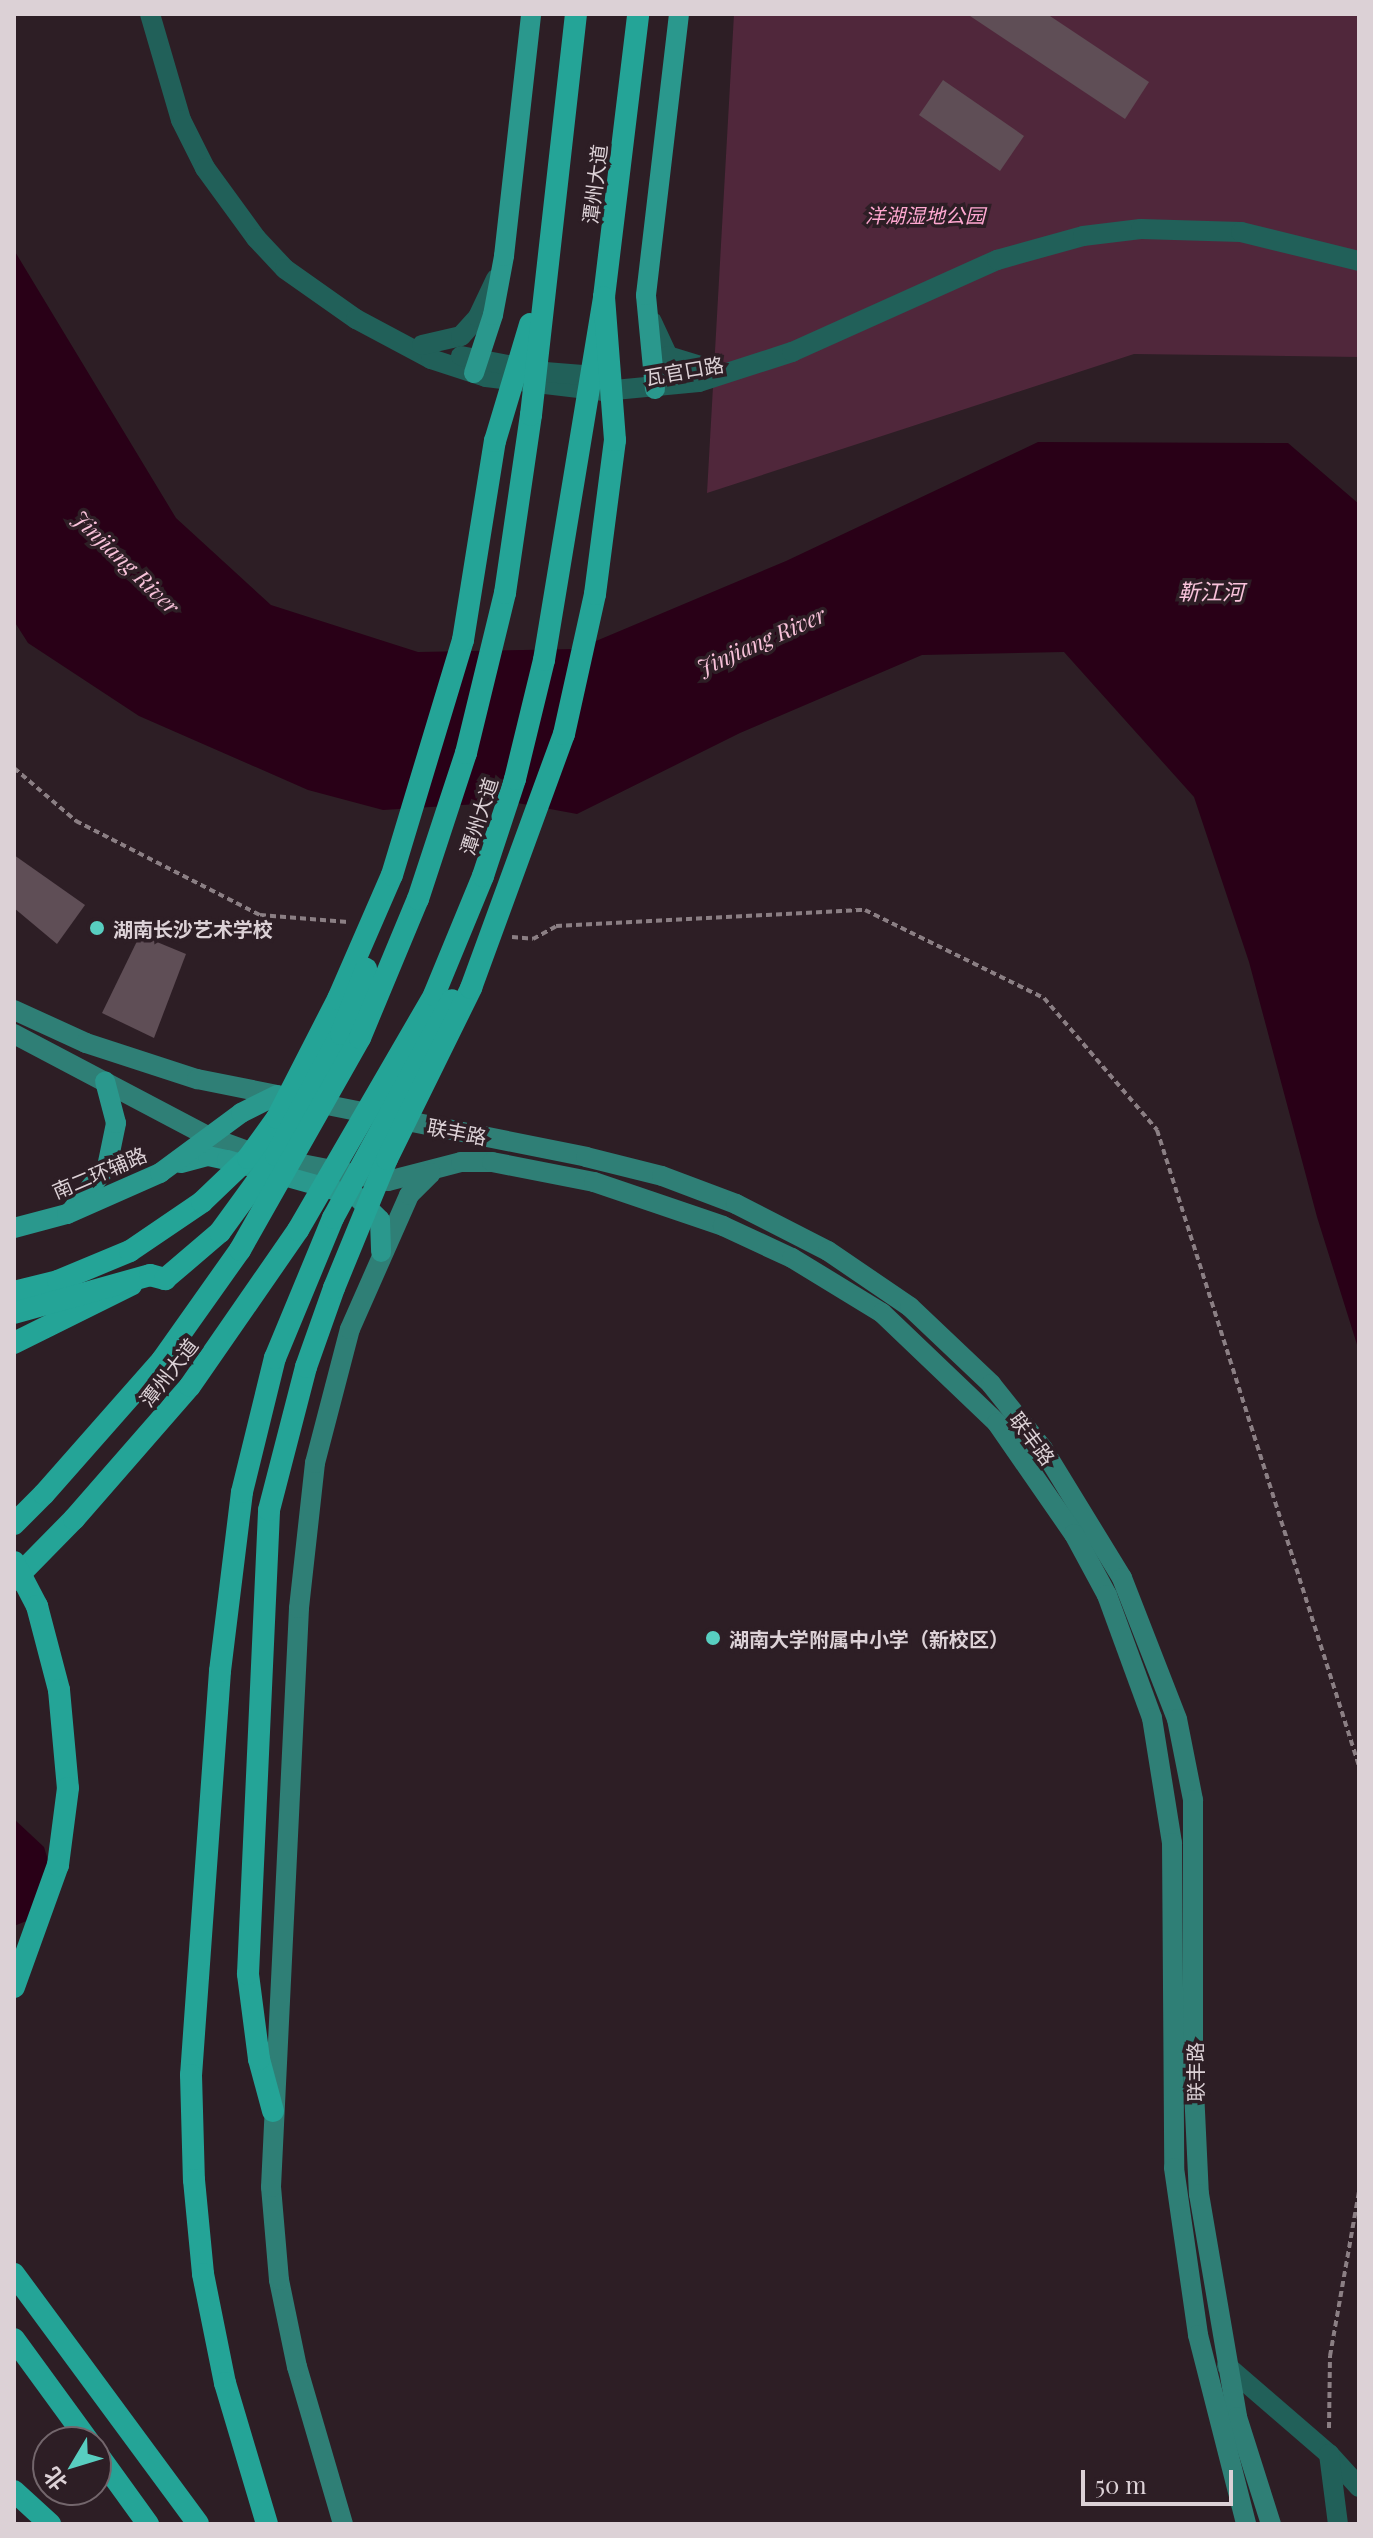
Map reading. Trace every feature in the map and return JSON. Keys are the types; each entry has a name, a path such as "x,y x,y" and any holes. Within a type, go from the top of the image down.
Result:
{"highway":[{"path":"14,1313 150,1275 165,1279 220,1232 276,1155 358,993 463,640 495,441 542,289 576,14"},
{"name":"潭州大道","path":"14,1580 74,1519 171,1409 298,1230 434,995 483,876 528,731 604,297 638,14"},
{"name":"潭州大道","path":"14,1524 162,1360 240,1250 360,1038 400,946 462,766 490,662 523,478 542,289"},
{"path":"273,2111 259,2059 248,1974 269,1510 306,1367 358,1225 501,927 564,734 595,594 615,440 604,297"},
{"path":"14,1292 58,1281 130,1251 202,1202 248,1158 277,1118 338,999 392,875"},
{"path":"267,2524 225,2383 203,2274 194,2180 191,2075 220,1671 242,1492 275,1358 333,1218 501,927"},
{"path":"14,1343 150,1275"},
{"path":"14,1562 37,1606 59,1690 68,1788 58,1865 14,1987"},
{"path":"14,2274 198,2524"},
{"path":"14,2339 77,2426"},
{"path":"112,2474 148,2524"},
{"path":"14,2491 50,2524"},
{"path":"14,2510 37,2524"}],"main road":[{"path":"475,366 493,315 504,256 531,14"},
{"path":"654,384 646,295 679,14"},
{"name":"联丰路","path":"14,1010 86,1043 197,1079 586,1157 662,1176 736,1204 828,1251 910,1307 991,1384 1043,1449 1122,1578 1177,1719 1193,1800 1196,1861 1194,2130 1227,2366 1271,2524"},
{"name":"联丰路","path":"14,1034 209,1137 261,1156 388,1181 441,1167 492,1162 594,1182 658,1200 792,1258 882,1313 933,1357 997,1423 1074,1534 1133,1656 1165,1783 1173,1882 1170,2099 1174,2168 1198,2335 1246,2524"},
{"path":"67,1214 107,1167 116,1123 105,1081"},
{"name":"南二环辅路","path":"14,1228 67,1214 160,1173 209,1137 277,1095"},
{"path":"160,1173 208,1156 356,1196 380,1220 381,1252"},
{"path":"343,2524 297,2367 279,2280 271,2187 304,1548 315,1463 332,1392 381,1252 409,1195 441,1167"}],"street":[{"path":"150,14 181,120 205,168 256,238 285,269 356,319 431,359 475,366"},
{"name":"瓦官口路","path":"158,14 193,121 257,225 285,255 328,288 422,345 475,366 654,384 797,339 974,259 1085,227 1149,217 1259,224 1359,250"},
{"path":"654,384 748,369 997,260 1083,236 1141,229 1241,232 1359,261"},
{"path":"422,345 461,336 478,317 504,256"},
{"path":"646,295 668,356 707,368"},
{"path":"1227,2366 1329,2454 1359,2487"},
{"path":"1329,2454 1338,2524"}],"path":[{"path":"14,768 76,821 260,915 351,923"},
{"path":"501,927 533,939 556,926 865,910 1044,998 1157,1130 1359,1766"},
{"path":"1329,2454 1330,2356 1359,2192"}],"green space":[{"name":"洋湖湿地公园","path":"734,14 1359,14 1359,357 1134,354 707,493"}],"water":[{"name":"靳江河","path":"14,250 176,518 271,605 418,652 577,649 786,561 1038,442 1288,443 1359,504 1359,1351 1317,1217 1249,962 1194,797 1064,652 922,655 740,733 577,814 512,802 383,810 308,790 139,716 28,643 14,621"},
{"path":"14,1819 44,1847 54,1880 34,1918 14,1926"}],"building":[{"path":"967,14 1047,14 1149,82 1125,119"},
{"path":"943,80 1024,136 1000,171 919,115"},
{"path":"14,855 85,905 57,944 14,908"},
{"path":"140,935 186,954 154,1038 102,1013"}],"place":[{"name":"湖南长沙艺术学校","path":"97,928"},
{"name":"湖南大学附属中小学（新校区）","path":"713,1638"}],"water label":[{"name":"Jinjiang River","path":"126,562"},
{"name":"Jinjiang River","path":"761,641"}]}
